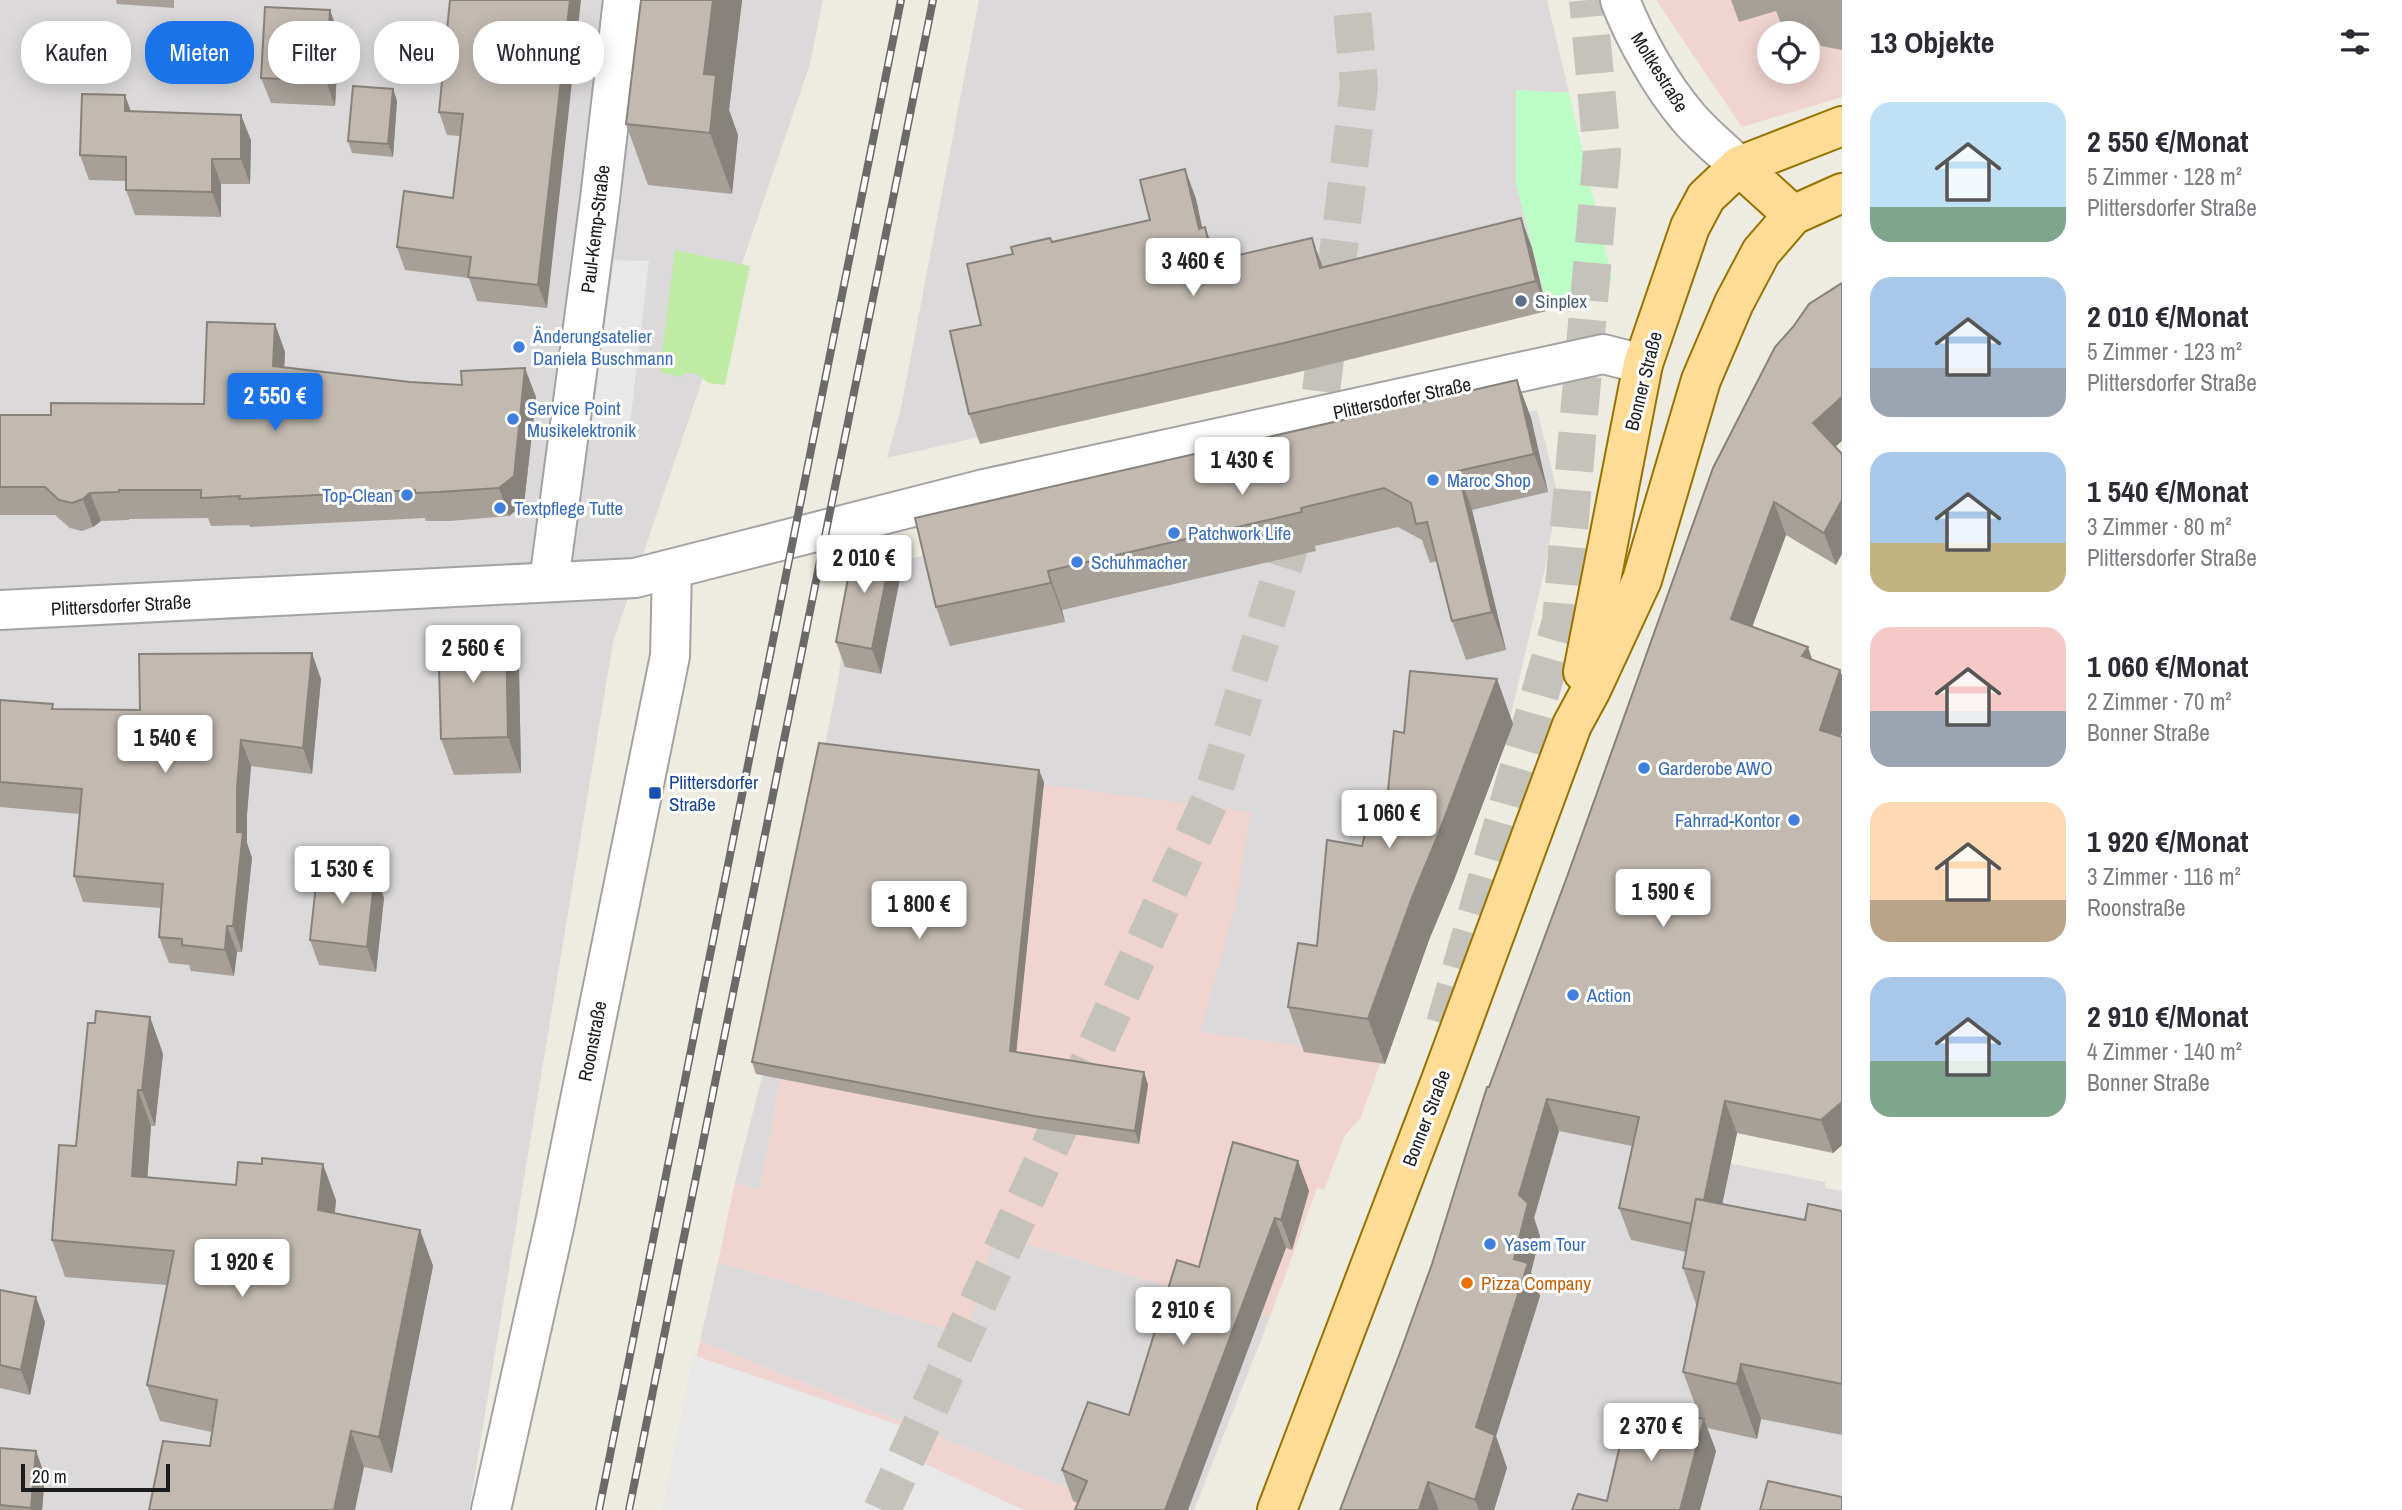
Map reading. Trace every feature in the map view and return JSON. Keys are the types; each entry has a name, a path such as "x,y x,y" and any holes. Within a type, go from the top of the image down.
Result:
{"main road":[{"name":"Bonner Straße","path":"1572,725 1643,364 1690,227 1706,197 1739,166 1842,127"},
{"path":"1739,166 1793,215"},
{"name":"Bonner Straße","path":"1277,1510 1435,1097 1572,725 1642,580 1701,380 1734,303 1761,252 1793,215 1842,193"}],"street":[{"name":"Paul-Kemp-Straße","path":"549,582 600,199 623,0"},
{"name":"Moltkestraße","path":"1620,0 1626,16 1671,96 1690,120 1739,166"},
{"name":"Plittersdorfer Straße","path":"0,610 635,578 984,489 1603,354 1643,364"},
{"name":"Roonstraße","path":"491,1510 555,1223 670,656 672,569"}],"shaded area":[{"path":"0,0 823,0 810,64 613,642 469,1510 0,1510"},
{"path":"979,0 1547,0 1569,93 1516,90 1516,183 1548,308 887,458 901,408"},
{"path":"1656,0 1842,0 1842,97 1742,127"},
{"path":"614,260 649,261 629,433 591,427"},
{"path":"1537,410 1558,495 1545,568 1510,719 1382,1058 1199,1032 823,755 839,675 850,573"},
{"path":"823,755 1251,812 1236,903 1200,1032 1382,1058 1361,1117 1345,1135 1324,1190 1317,1188 1270,1317 995,1235 967,1335 718,1262 735,1182 760,1190 781,1076 753,1072"},
{"path":"763,1073 781,1076 760,1190 735,1182"},
{"path":"1501,1119 1825,1182 1825,1188 1842,1191 1842,1510 1355,1510"},
{"path":"994,1235 1270,1317 1194,1510 1121,1510 700,1341 718,1262 967,1335"},
{"path":"700,1341 1121,1510 664,1510"},
{"path":"693,1355 899,1425 915,1459 1024,1510 662,1510"}],"green space":[{"path":"1516,90 1569,93 1612,279 1600,293 1584,301 1548,308 1516,183"},
{"path":"675,250 750,266 725,385 708,383 698,374 687,373 679,377 660,372"}],"building":[{"path":"450,0 570,0 568,21 473,21 473,84 561,84 538,285 468,277 471,257 397,247 404,191 453,198 463,114 439,112 442,84 459,84 459,21 448,21"},
{"path":"641,0 713,0 704,74 716,75 710,133 626,124"},
{"path":"265,7 330,10 329,21 268,21 268,78 261,78"},
{"path":"353,86 393,89 388,144 348,141"},
{"path":"82,94 125,95 125,111 241,115 241,159 212,159 212,192 126,190 126,157 80,155"},
{"path":"1185,169 1199,229 1205,227 1213,261 1312,238 1320,268 1521,218 1536,281 1284,343 969,414 950,331 981,325 967,264 1013,254 1011,247 1050,238 1052,242 1150,220 1140,180"},
{"path":"1842,283 1842,397 1813,423 1842,454 1842,500 1824,533 1774,502 1731,619 1808,647 1802,656 1840,670 1820,730 1842,737 1842,1102 1821,1120 1725,1101 1704,1200 1696,1199 1692,1224 1619,1208 1639,1117 1547,1099 1519,1195 1528,1203 1514,1259 1528,1263 1476,1427 1495,1435 1475,1500 1428,1482 1419,1510 1340,1510 1432,1264 1487,1087 1568,874 1713,468 1775,347 1809,304"},
{"path":"207,322 275,324 273,366 410,382 462,385 461,371 525,368 514,476 499,488 439,492 415,493 415,490 239,499 240,496 201,498 201,490 119,490 90,493 72,503 59,500 45,487 0,487 0,415 51,415 51,403 204,404"},
{"path":"1517,380 1534,454 1458,471 1492,612 1452,621 1427,522 1416,524 1411,503 1384,488 1301,508 1302,512 1048,571 1051,583 936,607 915,518"},
{"path":"855,541 892,549 872,649 836,642"},
{"path":"506,632 508,737 441,739 438,633"},
{"path":"312,653 303,748 241,740 237,832 243,832 233,926 227,926 225,950 182,945 182,939 159,937 163,884 74,876 82,789 0,782 0,700 53,704 52,709 140,710 139,654"},
{"path":"1410,671 1497,679 1368,1019 1288,1007 1298,943 1317,946 1327,840 1362,846 1369,817 1385,821 1394,731 1404,733"},
{"path":"819,743 1039,770 1010,1051 1144,1072 1135,1131 1034,1116 752,1062"},
{"path":"318,866 375,873 367,947 310,940"},
{"path":"96,1011 150,1017 142,1090 138,1090 132,1176 236,1185 238,1162 262,1164 262,1158 323,1164 318,1210 420,1230 379,1437 351,1431 334,1510 149,1510 163,1441 210,1446 217,1400 147,1385 174,1251 52,1240 59,1145 76,1146 88,1023 95,1023"},
{"path":"1233,1142 1298,1161 1281,1220 1275,1218 1165,1510 1075,1510 1087,1481 1062,1470 1088,1402 1129,1415 1177,1260 1199,1267"},
{"path":"1696,1199 1805,1220 1808,1204 1842,1211 1842,1384 1741,1364 1737,1384 1683,1372 1704,1272 1683,1268"},
{"path":"0,1290 36,1297 21,1370 0,1365"},
{"path":"1642,1404 1704,1419 1680,1510 1572,1510 1578,1494 1607,1501 1624,1428"},
{"path":"0,1448 36,1451 31,1508 0,1505"},
{"path":"1768,1481 1842,1497 1842,1510 1760,1510"}],"tunnel":[{"path":"1314,448 1359,86 1351,0"},
{"path":"1445,1024 1561,621 1602,153 1588,0"},
{"path":"882,1510 1213,794 1302,506"}],"railway":[{"path":"599,1510 901,0"},
{"path":"629,1510 933,0"}],"place":[{"name":"Sinplex","path":"1521,301"},
{"name":"Änderungsatelier Daniela Buschmann","path":"519,347"},
{"name":"Service Point Musikelektronik","path":"513,419"},
{"name":"Maroc Shop","path":"1433,480"},
{"name":"Top-Clean","path":"407,495"},
{"name":"Textpflege Tutte","path":"500,508"},
{"name":"Patchwork Life","path":"1174,533"},
{"name":"Schuhmacher","path":"1077,562"},
{"name":"Garderobe AWO","path":"1644,768"},
{"name":"Plittersdorfer Straße","path":"655,793"},
{"name":"Fahrrad-Kontor","path":"1794,820"},
{"name":"Action","path":"1573,995"},
{"name":"Yasem Tour","path":"1490,1244"},
{"name":"Pizza Company","path":"1467,1283"}]}
